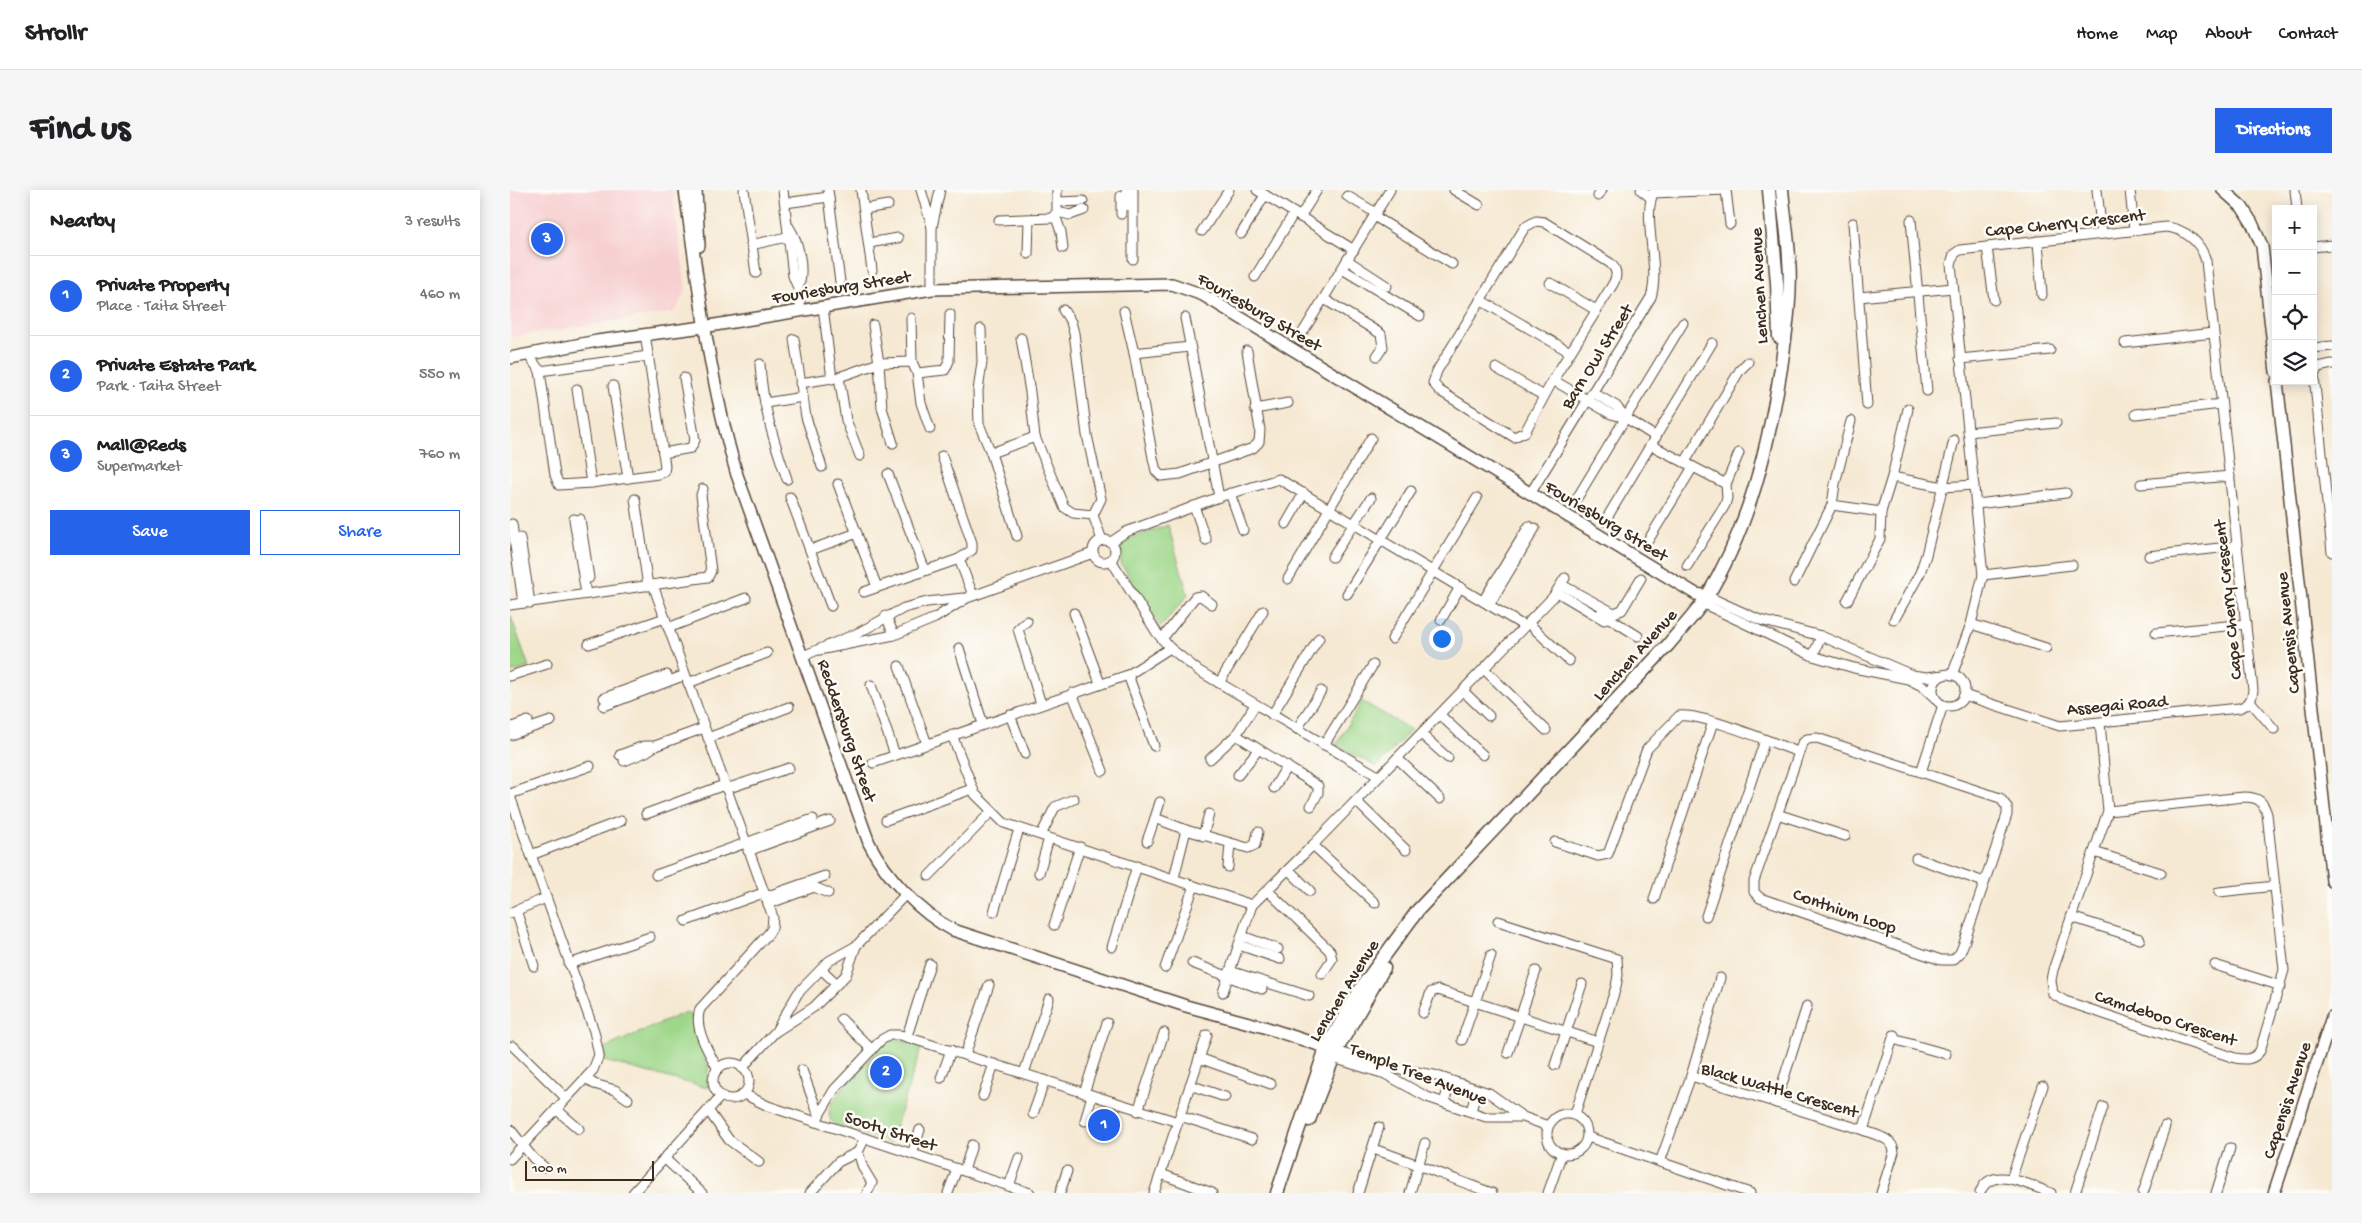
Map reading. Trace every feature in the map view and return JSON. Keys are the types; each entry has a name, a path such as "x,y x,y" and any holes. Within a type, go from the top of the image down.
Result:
{"main road":[{"name":"Lenchen Avenue","path":"1769,190 1779,310 1779,380"},
{"name":"Lenchen Avenue","path":"1277,1193 1330,1053 1386,952 1418,910 1668,645 1702,598 1744,518 1756,486 1772,426 1788,322 1789,259 1782,190"},
{"name":"Lenchen Avenue","path":"1283,1193 1330,1053"}],"street":[{"name":"Reddersburg Street","path":"685,190 698,276 703,327 723,423 737,475 869,843 879,862 907,893 936,920 954,930 1186,1006 1264,1026 1330,1053"},
{"name":"Reddersburg Street","path":"696,190 699,242 698,276"},
{"path":"744,190 756,273"},
{"path":"783,190 795,264 793,279 798,288 801,310"},
{"path":"862,190 872,270"},
{"path":"921,190 932,227"},
{"path":"932,289 932,227 940,190"},
{"path":"1058,190 1056,214 1063,248"},
{"path":"1120,190 1121,214"},
{"path":"1126,190 1127,239"},
{"path":"1133,190 1133,259"},
{"path":"1202,231 1228,190"},
{"path":"1255,277 1316,190"},
{"path":"1303,332 1390,190"},
{"path":"1454,190 1479,204"},
{"path":"1641,190 1653,194 1726,190 1730,224"},
{"path":"2097,190 2102,234"},
{"path":"2130,190 2134,230"},
{"path":"2223,190 2242,207 2252,223 2262,246 2274,340"},
{"path":"2295,190 2297,205"},
{"path":"1241,234 1261,193 1354,250"},
{"path":"785,203 829,194 840,282"},
{"name":"Barn Owl Street","path":"1530,494 1651,297 1654,281 1651,225 1653,194"},
{"path":"1347,196 1452,264"},
{"path":"999,220 1044,219 1056,214 1070,215 1083,206 1058,202"},
{"path":"864,209 888,205"},
{"path":"1028,254 1029,220"},
{"path":"1538,220 1615,268 1617,274 1616,280 1553,380 1524,432 1514,437 1434,386 1433,380 1437,371 1480,300 1525,227 1538,220"},
{"path":"1911,220 1927,390"},
{"path":"1853,223 1867,405"},
{"name":"Cape Cherry Crescent","path":"1948,675 1971,624 1983,575 1951,264 1954,254 1960,250 2134,230 2166,227 2177,228 2199,246 2206,261 2253,690 2249,703"},
{"path":"751,245 790,233"},
{"path":"869,242 898,238"},
{"path":"2040,241 2046,279"},
{"path":"2040,241 2042,295"},
{"path":"2317,247 2332,245"},
{"path":"1987,247 1994,300"},
{"path":"1347,260 1387,286"},
{"path":"1342,269 1420,316"},
{"path":"1550,283 1596,310"},
{"name":"Fouriesburg Street","path":"510,351 703,327 932,289 1172,284 1203,295 1702,598"},
{"path":"1859,298 1954,288"},
{"path":"1324,299 1381,334 1384,344 1377,356"},
{"path":"1480,300 1570,352"},
{"path":"823,307 846,420 860,456"},
{"path":"1062,310 1071,322 1074,333 1087,435 1100,491 1100,502 1093,515"},
{"path":"1124,311 1134,353 1156,471 1161,476 1169,476 1211,463 1258,445 1261,434 1255,409 1247,351"},
{"path":"917,372 942,370 948,367 950,314"},
{"path":"912,318 912,362 917,372 921,403 930,430"},
{"path":"1185,318 1211,463 1219,497"},
{"path":"1574,503 1683,323"},
{"path":"873,325 879,363 882,408 893,443"},
{"path":"981,329 982,362 978,385 979,424 991,453 1017,536"},
{"path":"2125,343 2213,333"},
{"path":"528,356 540,371 557,482 564,486 664,472 645,334"},
{"path":"1021,338 1035,437 1064,507 1073,513 1093,515"},
{"path":"794,339 808,428 822,467"},
{"name":"Fouriesburg Street","path":"510,358 598,341"},
{"path":"1605,522 1712,343"},
{"path":"2317,348 2332,346"},
{"path":"1134,353 1190,347"},
{"path":"1960,359 2050,350"},
{"path":"540,371 648,356"},
{"path":"800,383 836,378 879,363 912,362"},
{"path":"1646,544 1740,370 1748,362"},
{"path":"760,364 765,403 787,479"},
{"path":"2332,364 2318,367 2314,375 2332,552"},
{"path":"1496,368 1544,396"},
{"path":"663,454 691,448 695,440 684,378"},
{"path":"1553,380 1611,414 1626,418"},
{"name":"Capensis Avenue","path":"2277,385 2332,881"},
{"path":"613,386 628,478"},
{"path":"577,390 591,483"},
{"path":"1592,392 1616,406 1626,418 1654,441 1689,465 1726,484"},
{"path":"765,403 803,398"},
{"path":"1255,409 1288,403"},
{"path":"2136,414 2221,404"},
{"path":"1847,601 1880,539 1881,512 1892,477 1908,410"},
{"path":"1794,582 1832,505 1834,484 1850,421"},
{"path":"1968,432 2056,423"},
{"path":"991,453 1035,437"},
{"path":"1288,579 1371,438"},
{"path":"1894,620 1920,573 1954,440"},
{"path":"1687,566 1725,505 1728,498 1726,484 1740,453"},
{"path":"864,592 959,559 971,551 973,546 942,456"},
{"path":"888,474 925,570"},
{"path":"2141,484 2230,476"},
{"path":"1892,477 1943,487 1974,485"},
{"path":"1111,560 1100,561 1093,553 1094,546 1194,506 1279,478 1483,602 1526,625 1569,661"},
{"path":"838,484 877,587"},
{"path":"510,605 708,577 710,574 701,496 703,489"},
{"path":"1347,594 1412,491"},
{"path":"1230,493 1243,530"},
{"path":"1286,524 1304,493"},
{"path":"1977,504 2066,493"},
{"path":"790,497 831,606"},
{"path":"1332,557 1371,498"},
{"path":"1392,639 1477,498"},
{"path":"635,499 650,585 665,618 773,920 769,933 704,1002 699,1013 700,1027 718,1069"},
{"path":"1832,505 1881,512"},
{"path":"1194,506 1206,540"},
{"path":"1093,515 1107,541 1115,551 1111,560"},
{"path":"577,519 589,594"},
{"path":"512,524 526,603"},
{"path":"1483,602 1532,527"},
{"path":"810,550 857,534"},
{"path":"520,536 526,603"},
{"path":"2149,556 2237,546"},
{"path":"819,650 894,636 935,618 970,597 1093,553"},
{"path":"959,559 970,597"},
{"path":"1111,560 1162,639 1170,648 1199,671 1378,776"},
{"path":"1983,575 2072,565"},
{"path":"1483,602 1498,570"},
{"path":"1561,586 1614,613 1622,610 1641,578"},
{"path":"1223,992 1252,905 1312,847 1378,776 1440,715 1561,586"},
{"path":"1561,586 1617,628"},
{"path":"1561,586 1638,636"},
{"path":"1441,620 1460,587"},
{"path":"1162,639 1193,598 1199,596 1212,604"},
{"path":"803,656 858,633 886,616 904,608 927,602 970,597"},
{"path":"668,628 746,598"},
{"path":"1702,598 1760,620 1821,636 1912,675 1926,677 1948,675 1962,683 1964,695 1954,705 1943,705 1922,686 1908,679 1854,668 1813,656 1702,598"},
{"path":"1219,683 1263,611"},
{"path":"1074,614 1102,682"},
{"path":"886,616 894,636"},
{"path":"589,644 665,618"},
{"path":"1083,619 1102,682"},
{"path":"1027,621 1018,629 1042,704"},
{"path":"1971,624 2046,648"},
{"path":"2156,634 2246,624"},
{"path":"1813,656 1821,636"},
{"path":"1270,713 1319,638"},
{"path":"959,648 983,724"},
{"path":"873,763 1131,673 1170,648"},
{"path":"604,702 767,653"},
{"path":"510,676 547,664"},
{"path":"1324,745 1373,665"},
{"path":"899,666 927,744"},
{"path":"1484,669 1546,730"},
{"path":"1131,673 1155,741"},
{"path":"1270,713 1289,675"},
{"path":"1934,697 1933,686 1940,678 1948,675"},
{"path":"871,685 895,755"},
{"path":"1297,729 1321,691"},
{"path":"1463,691 1489,716"},
{"path":"1072,693 1103,771"},
{"name":"Assegai Road","path":"1964,695 2052,724 2069,726 2239,708 2249,703"},
{"path":"2249,703 2274,729"},
{"path":"1210,759 1236,735 1255,705"},
{"path":"1921,772 1943,705"},
{"path":"708,738 789,707"},
{"path":"1010,715 1025,754"},
{"path":"1440,715 1483,756"},
{"path":"1555,842 1596,855 1606,856 1612,848 1650,746 1679,716 1714,722 1798,752"},
{"path":"510,728 528,721"},
{"path":"510,735 550,721"},
{"path":"1654,899 1714,722"},
{"name":"Camdeboo Crescent","path":"2100,723 2108,811 2052,975 2052,994 2065,1001 2226,1055 2247,1059 2257,1054 2281,986 2284,970 2267,814 2259,799 2244,797 2108,811"},
{"path":"622,758 649,751 655,746 704,728"},
{"path":"1421,734 1448,758"},
{"path":"952,735 972,789 991,812 1004,823 1252,905"},
{"path":"1236,735 1318,786 1319,792 1311,806"},
{"name":"Conthium Loop","path":"1817,738 1921,772 2000,798 2005,804 2006,815 1984,882 1960,953 1953,960 1941,960 1758,897 1754,892 1754,884 1777,814 1798,752 1805,740 1817,738"},
{"path":"1706,916 1765,740"},
{"path":"1238,774 1258,750"},
{"path":"1396,760 1424,791"},
{"path":"1396,760 1440,799"},
{"path":"1274,788 1287,766"},
{"path":"646,814 725,787 790,768"},
{"path":"510,1159 586,1078 596,1066 599,1055 598,1042 510,797 590,769"},
{"path":"886,820 972,789"},
{"path":"1039,873 1045,837 1055,808 1074,799"},
{"path":"1356,801 1406,850"},
{"path":"1147,841 1160,802"},
{"path":"929,876 991,812"},
{"path":"1203,836 1209,814"},
{"path":"1777,814 1846,836"},
{"path":"1155,818 1203,836 1246,848 1252,847 1256,843 1258,832"},
{"path":"745,844 813,819"},
{"path":"656,872 830,820"},
{"path":"531,855 621,821"},
{"path":"510,825 520,824"},
{"path":"994,912 1019,829"},
{"path":"1174,878 1186,830"},
{"path":"1228,867 1230,844"},
{"path":"1054,925 1080,847"},
{"path":"1312,847 1370,902"},
{"path":"2094,852 2161,873"},
{"path":"1916,858 1984,882"},
{"path":"1112,947 1137,866"},
{"path":"1289,870 1310,891"},
{"path":"765,898 825,876"},
{"path":"686,921 814,886 828,893"},
{"path":"1165,968 1194,886"},
{"path":"2218,892 2275,886"},
{"path":"1270,889 1317,933"},
{"path":"1270,889 1330,951 1332,959 1322,974"},
{"path":"742,1068 776,1031 795,997 829,961 856,946 907,893"},
{"path":"534,966 513,911 546,898"},
{"path":"2071,917 2140,939"},
{"path":"1498,921 1617,959 1617,983 1575,1114"},
{"path":"569,964 650,937"},
{"path":"1240,940 1278,949"},
{"path":"1240,940 1280,959"},
{"path":"776,1031 814,1007 846,975 856,946"},
{"path":"1462,1040 1491,955"},
{"path":"1192,963 1309,996"},
{"path":"907,1036 930,964"},
{"path":"2216,965 2281,986"},
{"path":"822,970 836,983"},
{"path":"1508,1054 1536,971"},
{"path":"1229,974 1262,989"},
{"path":"1692,1076 1720,978"},
{"path":"1555,1065 1582,984"},
{"path":"966,1055 989,986"},
{"path":"1423,1013 1431,992 1435,990 1598,1042"},
{"path":"1024,1073 1049,998"},
{"path":"1776,1103 1807,1006"},
{"name":"Capensis Avenue","path":"2274,1193 2332,1017"},
{"path":"841,1019 872,1050"},
{"path":"1085,1121 1088,1094 1107,1023"},
{"path":"1138,1111 1164,1033"},
{"path":"817,1119 834,1090 886,1037 895,1035 907,1036 1138,1111 1179,1119 1252,1139"},
{"path":"1154,1193 1207,1035"},
{"path":"1863,1130 1893,1037 1946,1054"},
{"path":"513,1046 566,1098"},
{"path":"941,1078 951,1050"},
{"name":"Temple Tree Avenue","path":"1330,1053 1387,1067 1430,1074 1451,1081 1494,1096 1523,1117 1548,1126"},
{"name":"Temple Tree Avenue","path":"1330,1053 1385,1074 1427,1097 1489,1118 1523,1117"},
{"path":"1199,1058 1271,1084"},
{"path":"729,1064 735,1064 742,1068 748,1076 744,1094 733,1099 721,1096 714,1086 715,1074 718,1069 729,1064"},
{"path":"983,1096 994,1064"},
{"path":"802,1070 817,1119"},
{"name":"Black Wattle Crescent","path":"1660,1162 1692,1076 1885,1138 1893,1146 1894,1152 1881,1193"},
{"path":"586,1078 591,1083 615,1090 628,1100"},
{"path":"1033,1114 1045,1080"},
{"path":"1444,1102 1451,1081"},
{"path":"1190,1085 1225,1097"},
{"path":"2012,1180 2043,1086"},
{"path":"1471,1111 1477,1090"},
{"name":"Sooty Street","path":"744,1094 764,1105 817,1119 912,1154 1019,1191 1030,1193"},
{"path":"632,1193 721,1096"},
{"path":"2075,1193 2103,1106"},
{"path":"556,1109 579,1129"},
{"path":"708,1110 729,1140 759,1162"},
{"path":"1562,1114 1575,1114 1582,1119 1588,1136 1583,1147 1575,1153 1562,1153 1555,1150 1548,1140 1548,1126 1552,1120 1562,1114"},
{"path":"2143,1193 2165,1126"},
{"path":"1358,1193 1379,1127"},
{"path":"510,1129 524,1144 533,1158 544,1167"},
{"path":"912,1154 920,1130"},
{"path":"1588,1136 1750,1193"},
{"path":"810,1193 838,1162 858,1152 866,1138"},
{"path":"1410,1193 1425,1143"},
{"path":"940,1193 950,1189 972,1145"},
{"path":"2216,1193 2230,1148"},
{"path":"1373,1149 1419,1164 1445,1176 1492,1193"},
{"path":"858,1152 863,1168 872,1183 867,1193"},
{"path":"1548,1193 1562,1153"},
{"path":"1009,1186 1019,1158"},
{"path":"663,1160 694,1193"},
{"path":"663,1160 702,1193"},
{"path":"1060,1193 1067,1171"},
{"path":"1161,1174 1212,1193"},
{"path":"1980,1193 1989,1180 1996,1177 2012,1180 2051,1193"}],"shaded area":[{"path":"510,190 672,190 686,290 675,312 510,337"}],"green space":[{"path":"1168,525 1188,595 1161,627 1121,564 1121,542"},
{"path":"510,614 529,667 510,673"},
{"path":"1362,701 1411,730 1377,767 1336,745"},
{"path":"686,1012 693,1017 694,1026 708,1067 708,1088 600,1060 602,1049"},
{"path":"899,1039 922,1046 890,1143 835,1125 830,1119 829,1112 833,1101 878,1050 889,1042"}],"place":[{"name":"Mall@Reds","path":"547,239"},
{"name":"Private Estate Park","path":"886,1072"},
{"name":"Private Property","path":"1104,1125"}]}
